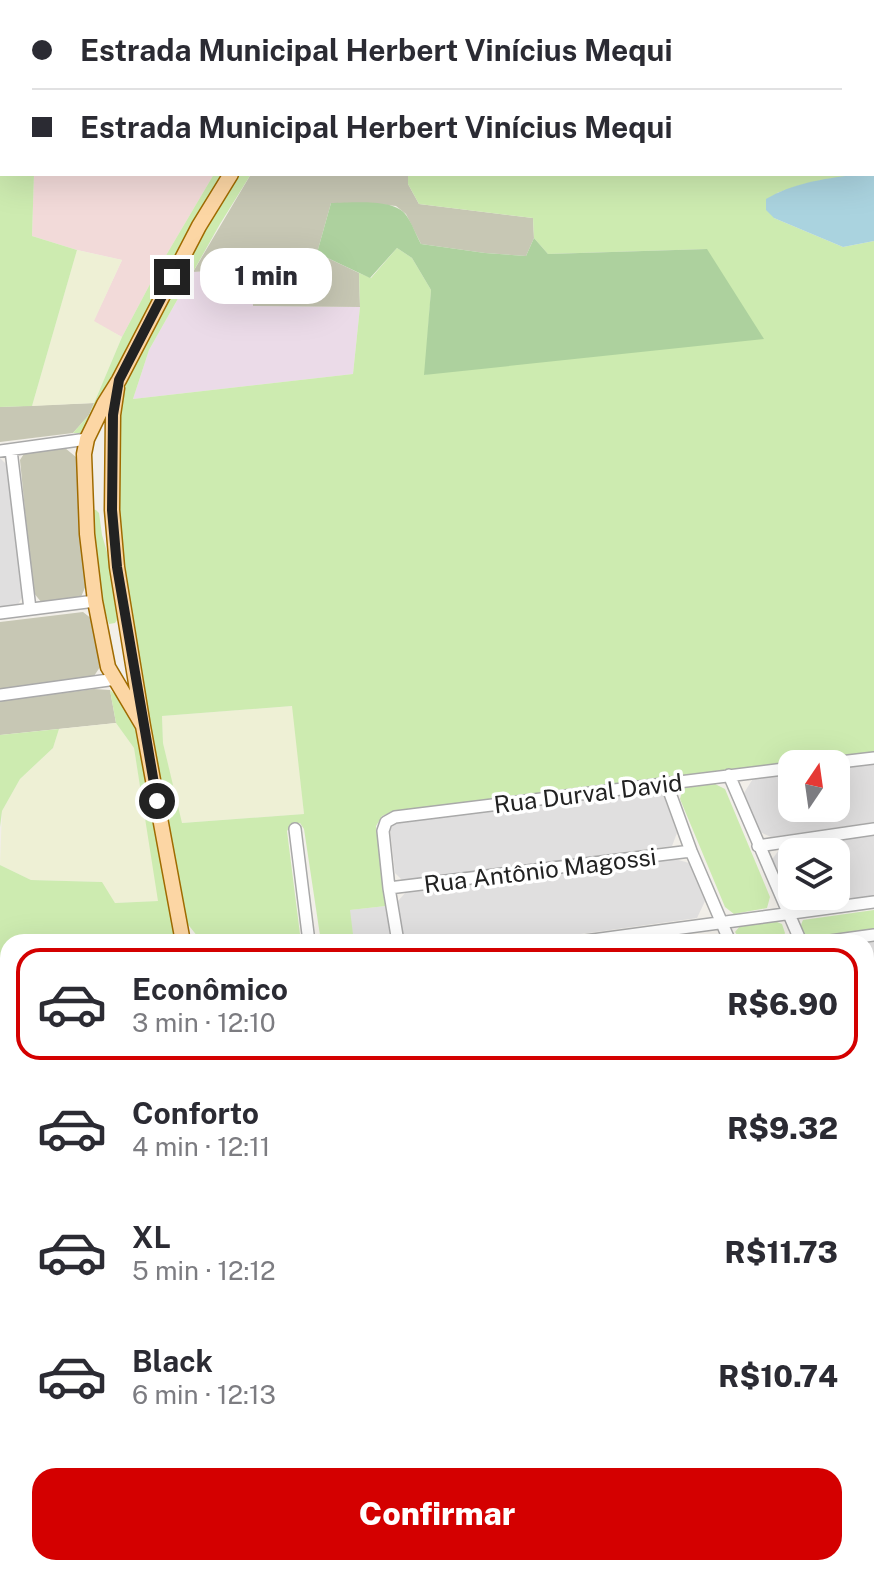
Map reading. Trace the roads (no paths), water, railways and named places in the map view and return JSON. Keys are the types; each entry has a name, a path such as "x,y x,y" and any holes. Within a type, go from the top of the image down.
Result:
{"main road":[{"path":"143,726 108,667 95,601 87,534 84,454 87,439 104,404 199,226 230,176"},
{"path":"119,380 113,415 112,510 117,567 143,726 183,934"},
{"path":"87,505 102,508 109,552 117,567"},
{"path":"100,629 127,625"}],"street":[{"path":"30,609 6,450 87,439"},
{"path":"0,613 95,601"},
{"path":"0,695 116,679"},
{"path":"850,761 874,758"},
{"name":"Rua Durval David","path":"389,888 383,831 386,822 395,817 778,770"},
{"path":"729,775 797,934"},
{"path":"667,785 726,934"},
{"path":"295,829 308,934"},
{"path":"758,846 874,829"},
{"name":"Rua Antônio Magossi","path":"389,888 691,851"},
{"path":"389,888 397,934"},
{"path":"638,934 874,902"}],"water":[{"path":"874,176 874,241 843,247 774,218 766,210 766,199 797,185 819,180"}]}
